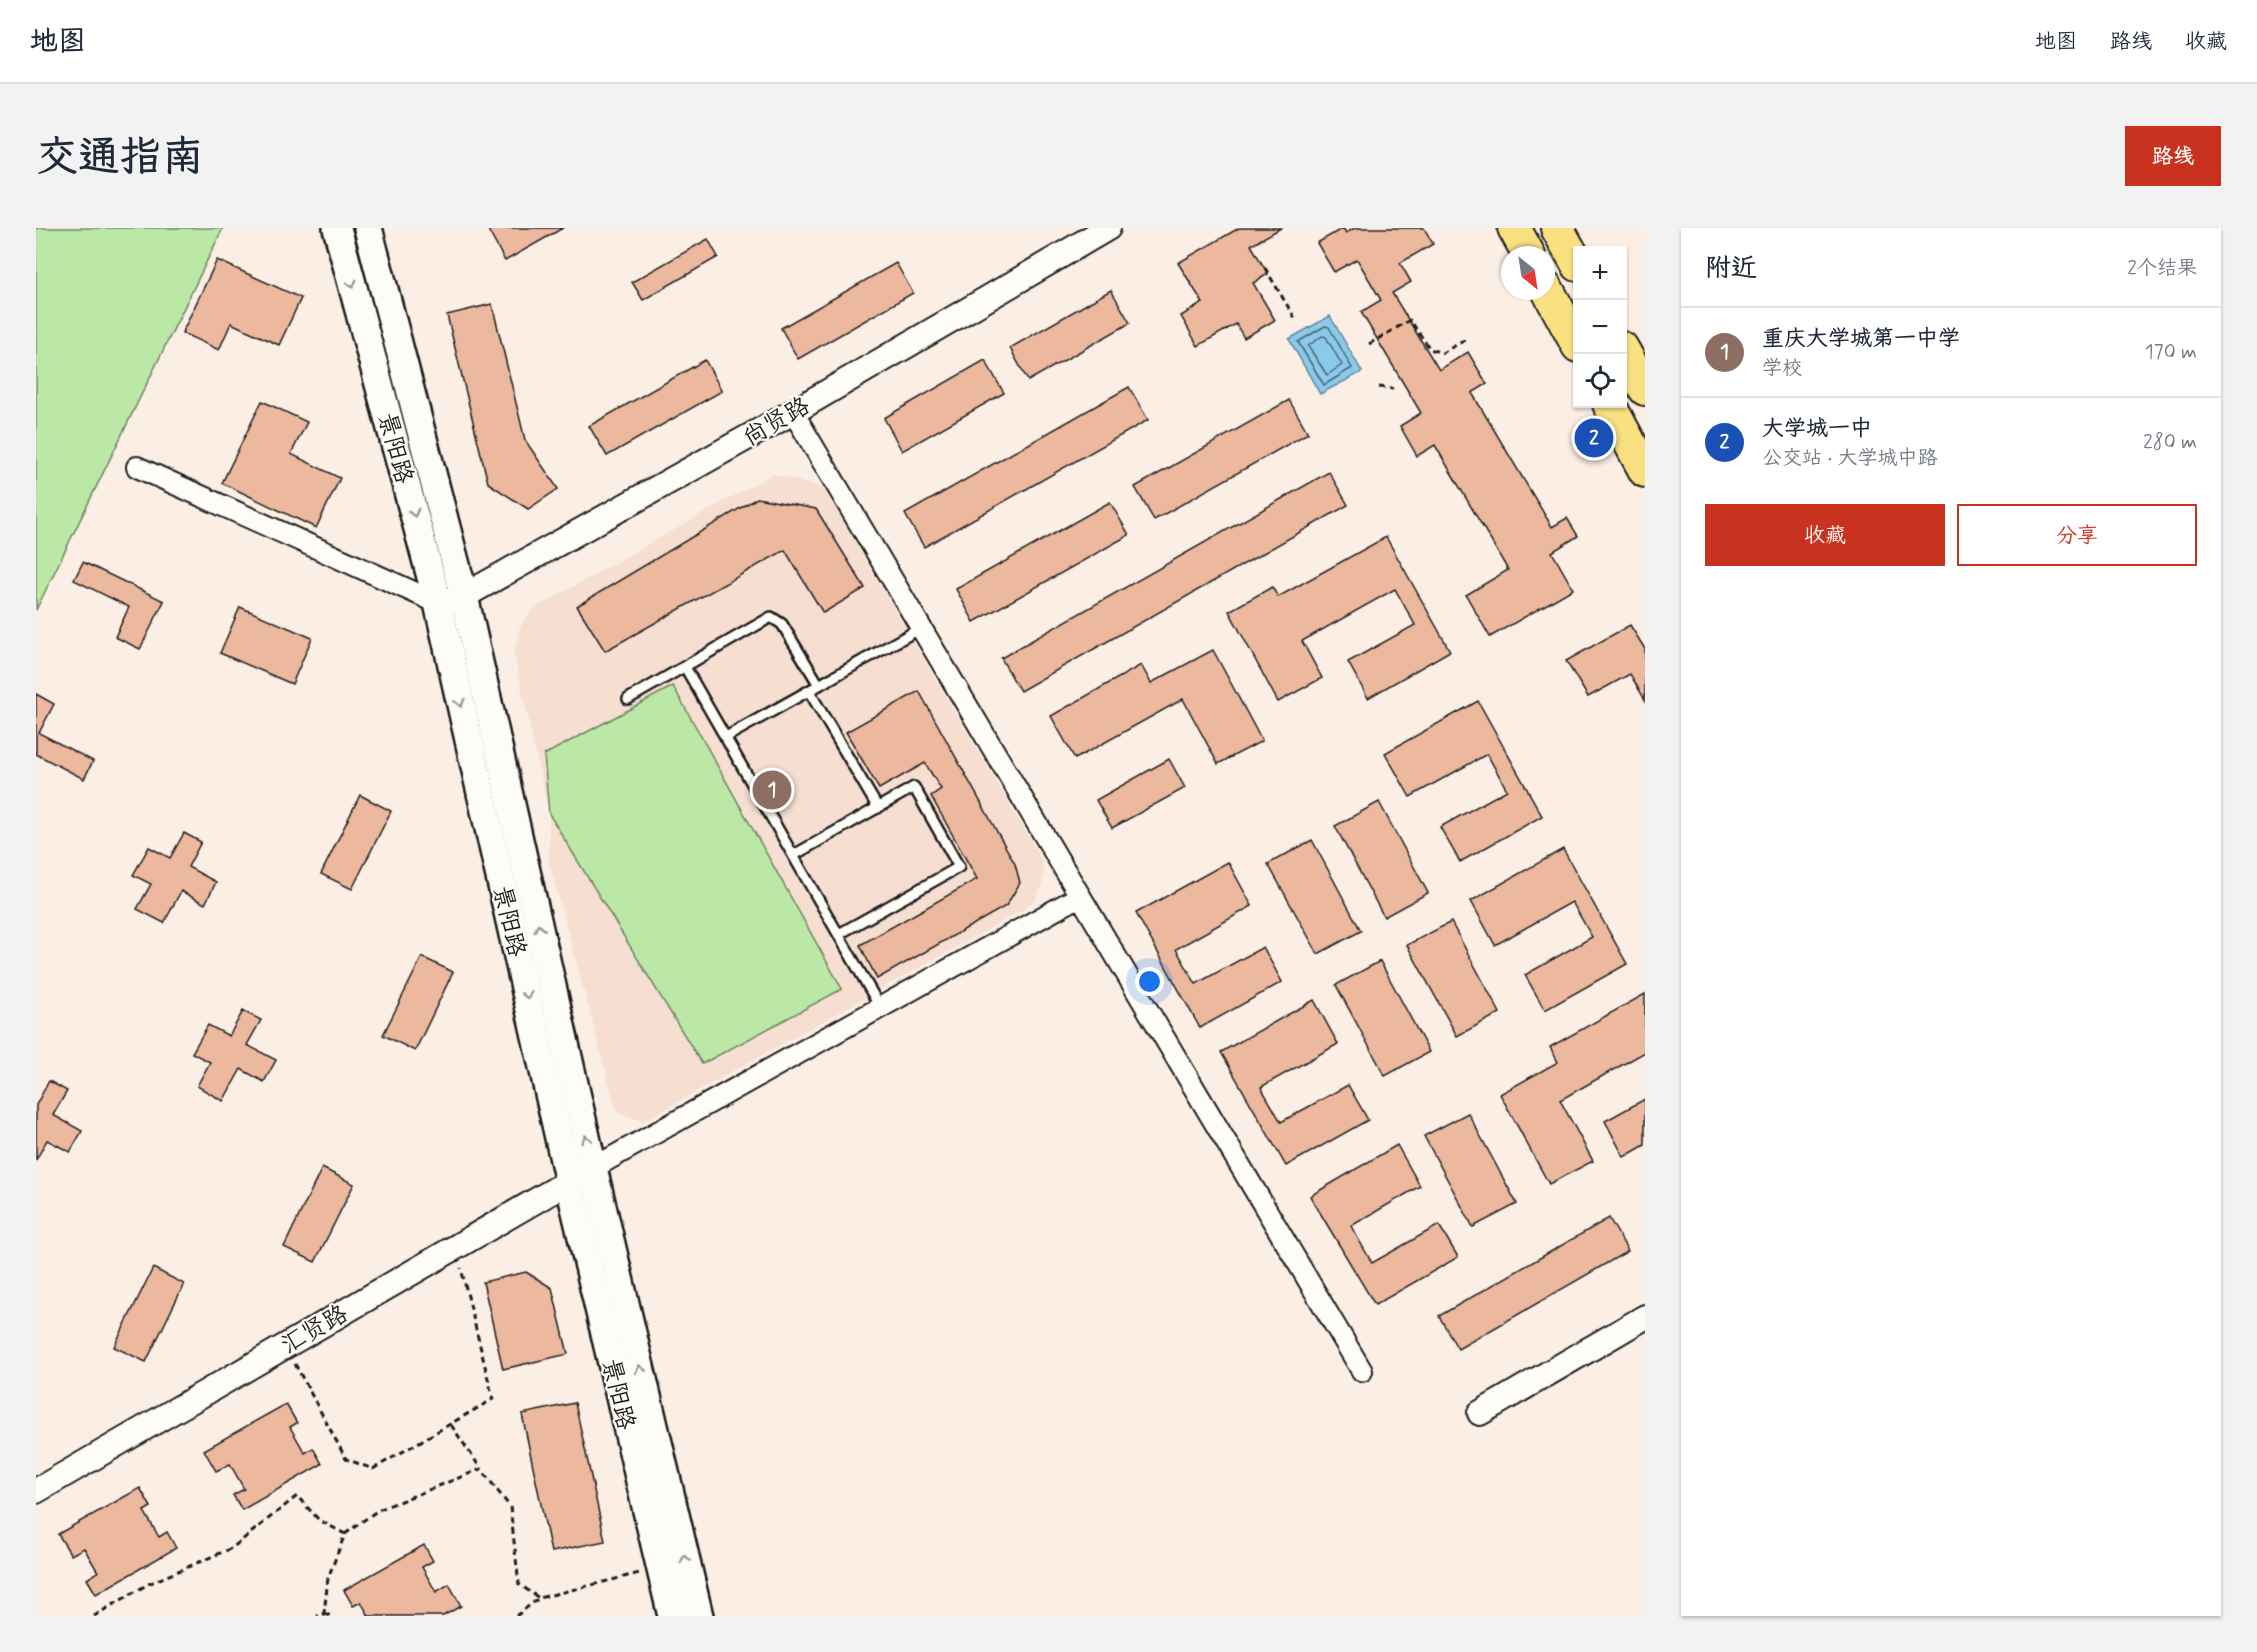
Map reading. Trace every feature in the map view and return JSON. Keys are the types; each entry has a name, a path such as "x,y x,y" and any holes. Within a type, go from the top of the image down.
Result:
{"highway":[{"path":"1514,228 1524,246"},
{"path":"1557,228 1573,256"},
{"path":"1553,300 1573,337"},
{"path":"1626,354 1645,389"},
{"path":"1611,408 1645,471"}],"main road":[{"name":"景阳路","path":"337,228 438,603 569,1182 672,1616"},
{"name":"景阳路","path":"368,228 464,596 593,1168 699,1616"}],"street":[{"name":"尚贤路","path":"438,603 464,596 793,412 1108,228"},
{"path":"793,412 1362,1371"},
{"path":"137,467 438,603"},
{"path":"593,1168 1080,896"},
{"name":"汇贤路","path":"36,1491 593,1168"},
{"path":"1480,1413 1645,1317"}],"lane":[{"path":"628,699 771,618 782,624 819,685"},
{"path":"726,737 921,628"},
{"path":"685,667 880,1007"},
{"path":"808,691 878,808"},
{"path":"794,855 914,787 959,867 839,934"}],"path":[{"path":"1265,268 1296,321"},
{"path":"1369,344 1410,320 1430,349 1442,353 1467,339"},
{"path":"1379,387 1393,389"},
{"path":"286,1346 346,1459 373,1469 451,1425 493,1399 455,1246"},
{"path":"451,1425 510,1507 519,1584 539,1598"},
{"path":"324,1614 328,1578 345,1534 378,1510 481,1469"},
{"path":"94,1616 148,1584 232,1548 297,1496 319,1520 345,1534"},
{"path":"516,1616 539,1598 642,1572"},
{"path":"317,1616 324,1614 332,1616"}],"shaded area":[{"path":"773,474 823,488 1038,853 1044,870 1042,886 1035,900 1021,911 643,1121 617,1112 549,862 549,814 514,653 520,627 532,610"}],"green space":[{"path":"36,228 223,228 36,610"},
{"path":"673,686 842,989 702,1064 549,814 544,755"}],"water":[{"path":"1330,316 1362,372 1320,394 1289,339"}],"building":[{"path":"487,228 563,228 505,261"},
{"path":"1239,228 1281,228 1251,245 1268,274 1253,283 1275,320 1244,338 1236,324 1198,346 1181,316 1203,303 1178,263"},
{"path":"1343,228 1346,233 1355,228 1424,228 1433,244 1400,263 1411,282 1392,293 1439,370 1468,352 1487,384 1472,393 1552,527 1567,518 1578,536 1552,552 1573,589 1490,637 1466,595 1508,570 1435,445 1417,456 1400,426 1421,413 1361,312 1381,300 1357,259 1334,272 1317,243"},
{"path":"708,239 718,257 643,300 632,282"},
{"path":"217,260 301,298 279,345 231,323 219,350 182,333"},
{"path":"896,263 913,293 798,359 781,328"},
{"path":"1111,290 1130,323 1028,381 1010,348"},
{"path":"492,304 525,440 558,489 528,509 488,483 447,315"},
{"path":"705,360 722,391 607,456 589,426"},
{"path":"985,360 1004,393 902,451 884,418"},
{"path":"1129,387 1148,420 924,547 905,514"},
{"path":"1289,400 1308,433 1154,520 1135,487"},
{"path":"262,401 307,422 291,454 340,478 316,528 222,483"},
{"path":"1329,472 1348,505 1020,691 1001,658"},
{"path":"757,498 816,509 865,588 823,613 785,550 605,651 577,606"},
{"path":"1110,502 1129,535 974,622 956,589"},
{"path":"1386,537 1450,651 1368,698 1348,662 1415,625 1395,589 1302,641 1322,678 1278,702 1229,611 1272,587 1278,597"},
{"path":"83,562 164,601 140,649 115,637 129,607 74,580"},
{"path":"240,607 312,638 292,684 220,653"},
{"path":"1630,625 1645,649 1645,700 1630,674 1588,697 1566,661"},
{"path":"1213,650 1262,741 1218,764 1183,699 1075,759 1051,716 1141,665 1151,683"},
{"path":"919,691 1015,864 1020,883 1006,906 877,979 860,945 977,879 931,796 941,789 925,763 879,789 846,732"},
{"path":"36,694 54,704 39,733 93,761 84,779 36,754"},
{"path":"1478,701 1542,816 1460,862 1440,827 1507,790 1487,754 1410,797 1385,753"},
{"path":"1169,759 1185,788 1112,828 1096,800"},
{"path":"360,795 391,811 352,889 321,874"},
{"path":"1379,802 1428,893 1384,917 1335,826"},
{"path":"184,833 201,842 188,867 216,882 205,904 181,891 164,923 137,909 151,884 133,875 149,847 170,858"},
{"path":"1312,840 1361,931 1318,954 1268,864"},
{"path":"1563,849 1627,964 1545,1010 1525,975 1592,937 1572,902 1495,945 1471,901"},
{"path":"1228,862 1252,906 1176,949 1196,984 1263,947 1282,982 1200,1028 1136,913"},
{"path":"1451,922 1500,1013 1457,1036 1407,945"},
{"path":"422,957 453,972 415,1051 383,1035"},
{"path":"1380,961 1429,1052 1385,1076 1336,985"},
{"path":"1645,994 1645,1052 1560,1100 1593,1161 1549,1184 1500,1094 1558,1062 1550,1047"},
{"path":"1314,1000 1338,1044 1261,1087 1281,1122 1348,1085 1368,1120 1286,1166 1221,1052"},
{"path":"243,1011 261,1020 247,1045 276,1060 264,1082 241,1069 223,1101 197,1086 210,1062 192,1053 208,1025 229,1036"},
{"path":"49,1081 67,1091 53,1115 82,1131 70,1152 47,1140 36,1160 36,1105"},
{"path":"1645,1099 1645,1145 1624,1157 1605,1121"},
{"path":"1468,1113 1517,1204 1473,1227 1424,1136"},
{"path":"1397,1145 1420,1186 1351,1226 1372,1263 1439,1225 1458,1257 1375,1305 1310,1196"},
{"path":"322,1168 354,1184 315,1262 284,1247"},
{"path":"1609,1218 1628,1251 1458,1349 1439,1316"},
{"path":"153,1268 184,1284 146,1362 114,1347"},
{"path":"526,1272 552,1288 568,1354 503,1369 483,1282"},
{"path":"575,1403 605,1541 551,1552 522,1414"},
{"path":"286,1404 297,1423 290,1427 305,1453 313,1448 322,1464 242,1510 233,1495 244,1489 230,1464 216,1471 204,1450"},
{"path":"140,1488 151,1507 144,1511 159,1537 167,1532 176,1548 96,1594 87,1579 98,1572 84,1548 71,1555 58,1534"},
{"path":"424,1545 433,1561 422,1567 436,1592 449,1584 461,1606 443,1616 369,1616 361,1602 353,1606 344,1590"}],"place":[{"name":"大学城一中","path":"1594,438"},
{"name":"重庆大学城第一中学","path":"772,790"}]}
